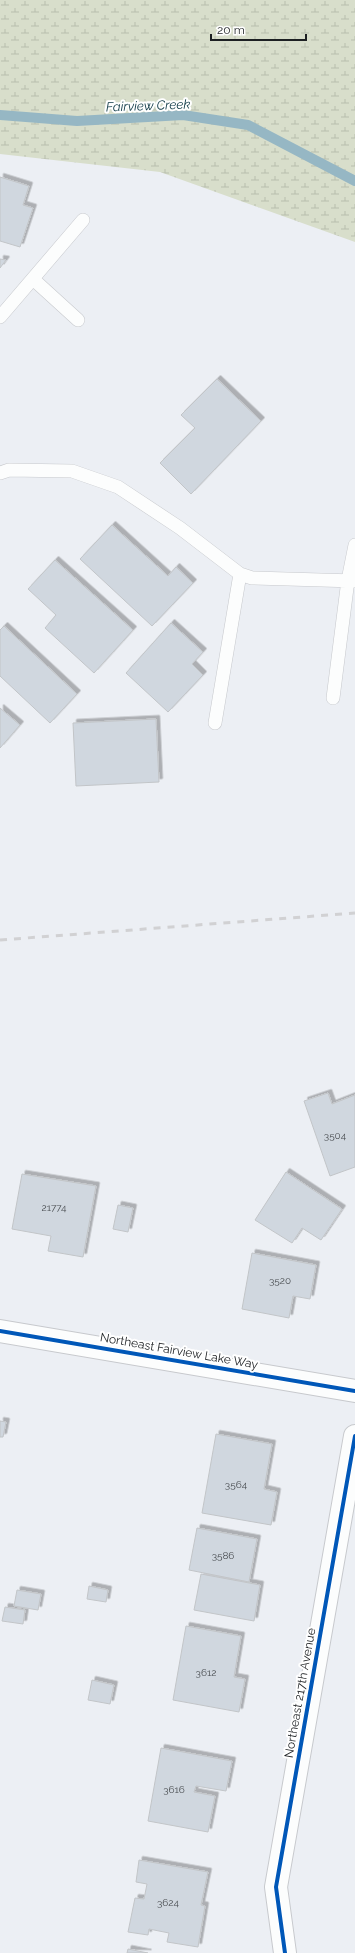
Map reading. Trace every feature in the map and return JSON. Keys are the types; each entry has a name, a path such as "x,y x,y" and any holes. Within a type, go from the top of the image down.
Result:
{"street":[{"name":"Northeast Fairview Lake Way","path":"0,1331 355,1391"},
{"name":"Northeast 217th Avenue","path":"285,1953 276,1887 355,1436"}],"lane":[{"path":"0,317 83,220"},
{"path":"33,279 78,320"},
{"path":"0,473 9,470 72,471 118,487 180,528 240,574 252,578 352,581"},
{"path":"333,698 352,581 355,545"},
{"path":"216,723 240,574"}],"green space":[{"path":"0,0 355,0 355,242 160,172 0,154"}],"building":[{"path":"0,177 29,186 23,205 33,208 20,247 0,241"},
{"path":"0,259 6,260 0,268"},
{"path":"217,379 261,421 191,494 160,463 195,428 181,415"},
{"path":"112,525 168,576 176,567 193,583 152,626 80,559"},
{"path":"55,560 133,630 94,673 45,628 56,615 28,589"},
{"path":"171,623 203,652 192,664 203,675 168,712 126,673"},
{"path":"4,626 77,694 50,723 0,676 0,630"},
{"path":"0,708 20,725 0,748"},
{"path":"156,719 159,782 76,786 73,723"},
{"path":"328,1093 332,1104 355,1095 355,1167 330,1176 304,1101"},
{"path":"286,1172 342,1209 321,1240 302,1228 292,1243 255,1220"},
{"path":"22,1174 96,1186 83,1257 48,1251 51,1236 12,1229"},
{"path":"118,1205 133,1208 128,1232 113,1229"},
{"path":"252,1253 316,1265 310,1299 293,1296 289,1318 242,1309"},
{"path":"0,1421 6,1422 3,1437 0,1437"},
{"path":"216,1434 272,1444 264,1489 277,1492 271,1525 202,1513"},
{"path":"197,1528 257,1539 249,1582 189,1570"},
{"path":"201,1574 260,1585 254,1621 194,1610"},
{"path":"89,1586 108,1590 106,1602 87,1599"},
{"path":"17,1590 41,1594 38,1610 14,1606"},
{"path":"5,1607 25,1610 23,1624 2,1621"},
{"path":"186,1626 241,1636 234,1677 245,1679 239,1712 173,1700"},
{"path":"92,1680 114,1685 110,1704 88,1700"},
{"path":"161,1748 232,1761 226,1791 196,1786 194,1792 215,1796 208,1832 148,1821"},
{"path":"139,1860 208,1872 201,1905 205,1906 198,1947 167,1942 169,1933 149,1929 148,1935 128,1932 135,1898 144,1899 147,1884 136,1882"},
{"path":"128,1949 148,1953 127,1953"}],"waterway":[{"name":"Fairview Creek","path":"0,115 77,121 183,115 248,125 355,181"}],"railway":[{"path":"0,940 355,913"}],"cycle path":[{"path":"0,1331 355,1391"},
{"path":"285,1953 276,1887 355,1436"}]}
